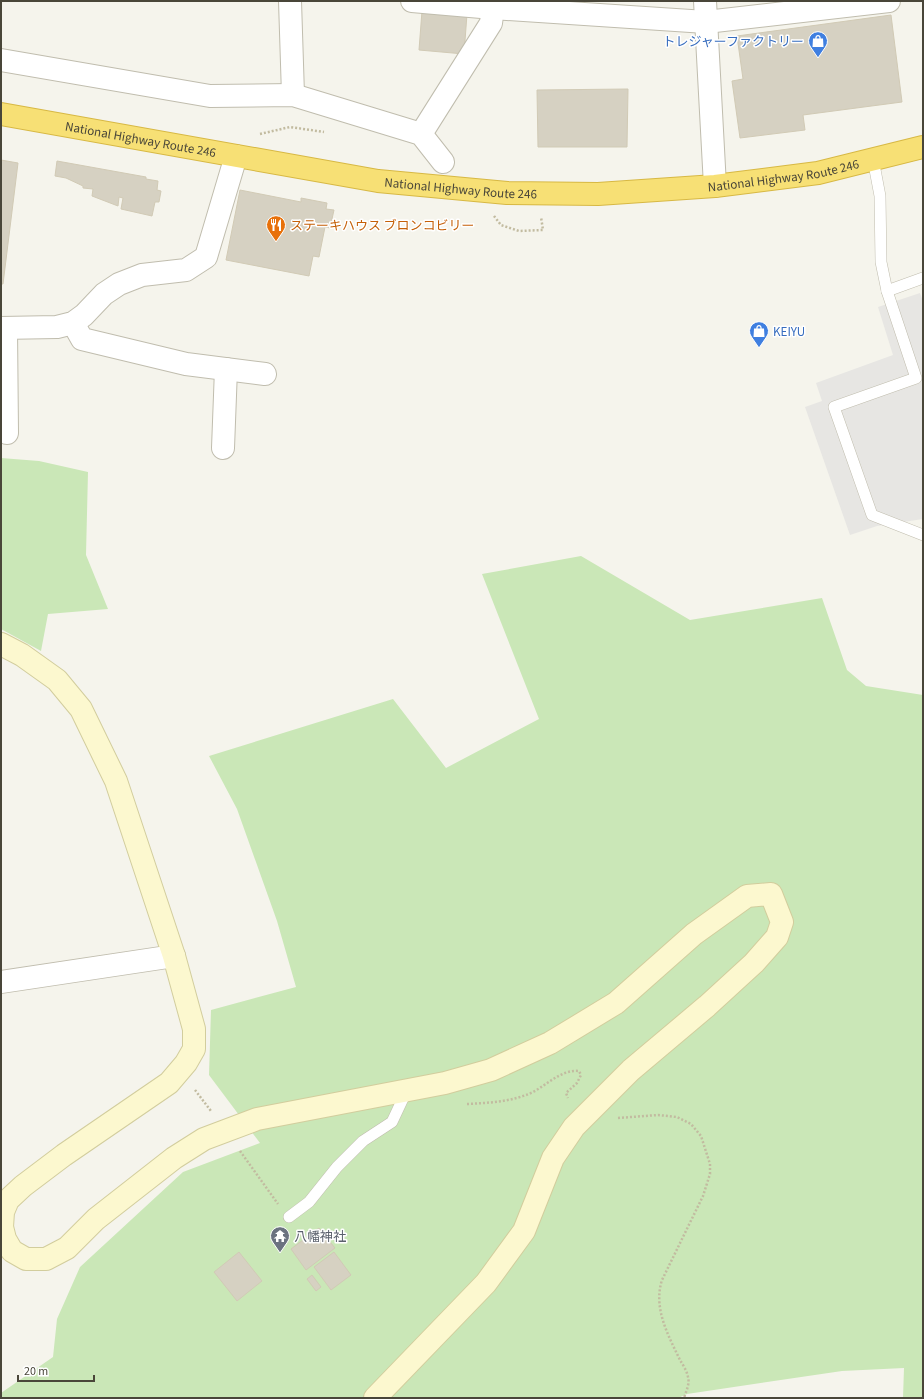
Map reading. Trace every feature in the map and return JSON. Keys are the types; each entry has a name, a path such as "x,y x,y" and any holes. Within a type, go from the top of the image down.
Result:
{"highway":[{"name":"National Highway Route 246","path":"1,114 378,181 507,193 598,194 715,186 818,173 923,148"}],"street":[{"path":"290,1 293,95"},
{"path":"412,1 493,8 706,12 889,1"},
{"path":"420,134 491,23 493,8"},
{"path":"706,12 715,186"},
{"path":"1,60 210,96 293,95 420,134 443,162"},
{"path":"7,433 3,328 57,327 73,323 104,294 119,284 142,275 186,270 206,257 236,156"},
{"path":"73,323 82,339 186,364 265,374"},
{"path":"223,448 226,369"},
{"path":"1,644 22,655 57,680 81,710 116,782 174,956 194,1029 194,1050 186,1063 169,1083 64,1155 23,1186 8,1200 3,1212 2,1227 5,1239 12,1251 26,1260 46,1259 67,1248 96,1219 174,1158 204,1139 257,1119 445,1083 491,1070 550,1043 616,1003 694,934 747,896 771,894 782,922 777,937 754,963 708,1006 631,1070 574,1127 553,1158 524,1231 486,1283 375,1398"},
{"path":"1,982 174,956"}],"lane":[{"path":"873,159 880,196 881,262 887,291 916,378 834,407 872,515 923,535"},
{"path":"887,291 923,278"},
{"path":"288,1217 308,1202 337,1167 363,1140 392,1122 407,1090"}],"path":[{"path":"494,216 501,225 519,231 543,230 540,214"},
{"path":"180,1070 274,1198"},
{"path":"464,1104 489,1103 525,1096 539,1090 566,1072 579,1071 581,1075 577,1083 566,1093 571,1110 581,1119 592,1121 658,1115 677,1117 692,1124 701,1136 710,1164 710,1174 703,1196 662,1280 659,1290 660,1310 666,1330 688,1376 688,1385 684,1398"}],"green space":[{"path":"1,458 39,461 88,472 86,555 108,609 48,614 41,651 1,629"},
{"path":"581,556 690,620 822,598 847,670 866,686 923,695 923,1398 903,1398 904,1368 842,1371 687,1394 678,1398 1,1398 1,1393 53,1357 57,1319 80,1267 183,1172 260,1143 209,1075 211,1010 296,987 277,921 237,809 209,756 393,699 446,768 539,719 482,574"}],"shaded area":[{"path":"920,293 923,301 923,519 877,526 850,535 805,407 822,401 816,383 893,355 878,307"}],"building":[{"path":"422,11 467,14 464,54 419,50"},
{"name":"トレジャーファクトリー","path":"891,15 902,102 803,115 805,130 740,138 732,81 743,79 737,36"},
{"path":"628,89 627,147 538,147 537,90"},
{"path":"1,160 18,163 3,284 1,284"},
{"path":"57,161 146,177 146,179 158,181 157,190 161,191 159,202 155,202 152,216 121,209 123,198 119,197 118,206 92,196 93,189 83,188 83,186 66,178 55,176"},
{"name":"ステーキハウス ブロンコビリー","path":"240,190 301,202 301,198 327,203 326,209 334,210 330,228 325,227 319,257 313,256 309,276 226,260"},
{"path":"319,1228 335,1248 306,1270 291,1249"},
{"path":"239,1252 262,1281 237,1301 214,1272"},
{"path":"334,1252 351,1275 331,1290 314,1267"},
{"path":"312,1275 321,1287 316,1291 307,1279"}],"place":[{"name":"トレジャーファクトリー","path":"818,58"},
{"name":"ステーキハウス ブロンコビリー","path":"276,242"},
{"name":"KEIYU","path":"759,348"},
{"name":"八幡神社","path":"280,1253"}]}
